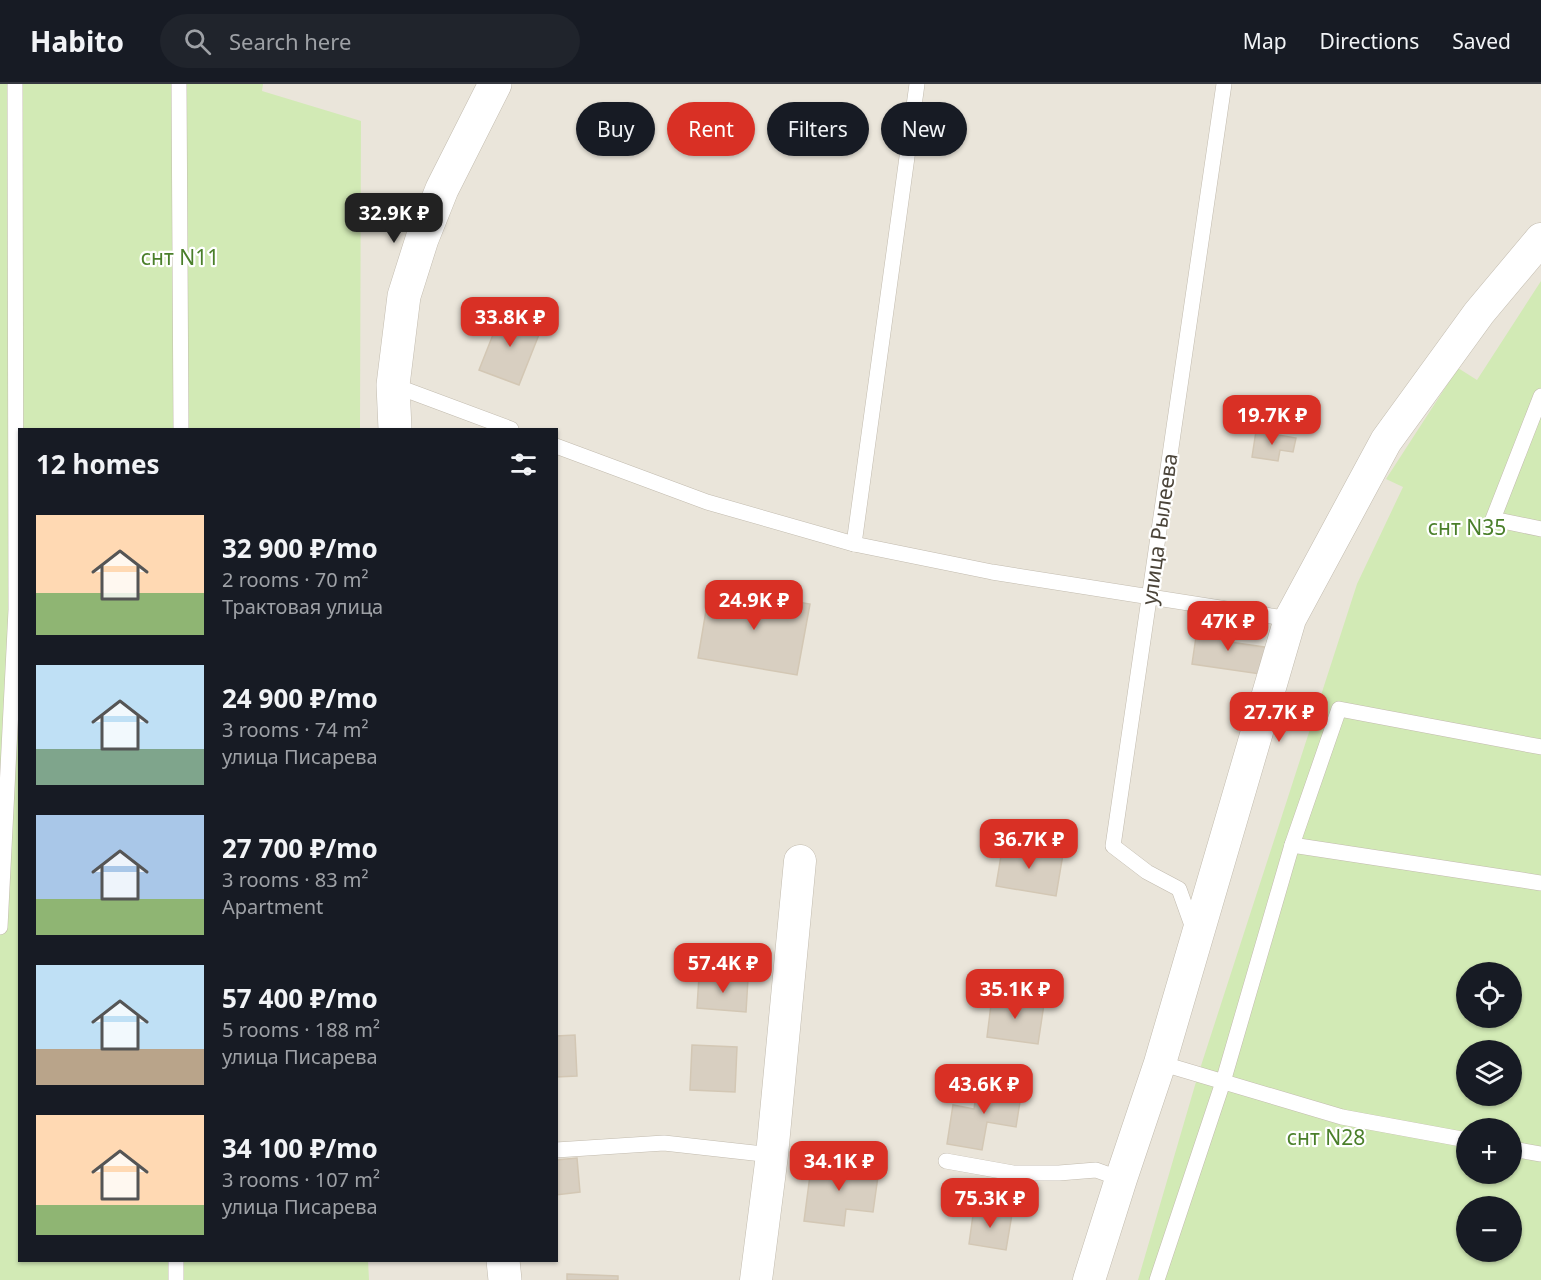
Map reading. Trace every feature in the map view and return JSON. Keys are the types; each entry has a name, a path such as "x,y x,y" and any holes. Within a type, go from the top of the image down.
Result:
{"street":[{"path":"395,428 393,385 404,296 422,239 442,189 495,84"},
{"path":"1089,1280 1160,1063 1290,619 1386,441 1479,313 1541,239"},
{"path":"756,1280 772,1155 800,861"},
{"path":"503,1262 505,1280"}],"lane":[{"path":"0,927 18,610 15,84"},
{"path":"179,84 180,428"},
{"path":"854,544 917,84"},
{"name":"улица Рылеева","path":"1196,937 1179,889 1147,872 1113,846 1224,84"},
{"path":"393,385 508,428"},
{"path":"1541,396 1493,519 1541,529"},
{"path":"558,447 707,502 854,544 992,572 1290,619"},
{"path":"0,610 18,610"},
{"path":"1156,1280 1223,1082 1292,845 1339,709 1541,747"},
{"path":"1292,845 1541,883"},
{"path":"1160,1063 1342,1117 1456,1138"},
{"path":"558,1150 664,1143 772,1155"},
{"path":"1522,1151 1541,1154"},
{"path":"946,1161 1013,1173 1096,1170 1121,1179"},
{"path":"176,1262 176,1280"}],"shaded area":[{"path":"0,84 1541,84 1541,1280 0,1280"}],"green space":[{"name":"снт N11","path":"0,84 263,84 262,91 361,121 360,428 18,428 18,1262 368,1262 369,1280 0,1280"},
{"name":"снт N28","path":"1541,281 1541,1280 1138,1280 1198,1075 1357,584 1403,487 1386,479 1458,368 1477,380"}],"building":[{"path":"502,312 542,327 519,385 479,370"},
{"path":"1256,431 1296,438 1293,452 1280,450 1278,461 1252,457"},
{"path":"710,587 810,604 797,675 698,658"},
{"path":"1198,623 1232,628 1230,642 1271,648 1267,675 1192,664"},
{"path":"1003,844 1063,854 1056,896 996,886"},
{"path":"699,976 748,979 746,1012 697,1008"},
{"path":"992,997 1044,1004 1038,1044 987,1037"},
{"path":"575,1035 577,1076 558,1077 558,1036"},
{"path":"692,1045 737,1047 735,1092 690,1090"},
{"path":"978,1082 1022,1089 1016,1127 987,1122 982,1150 947,1144 953,1105 974,1109"},
{"path":"577,1158 580,1192 558,1195 558,1160"},
{"path":"812,1160 879,1169 873,1212 846,1209 844,1226 804,1221"},
{"path":"974,1208 1012,1214 1006,1250 969,1244"},
{"path":"567,1274 618,1276 618,1280 567,1280"}],"park label":[{"name":"снт N35","path":"1467,527"}]}
